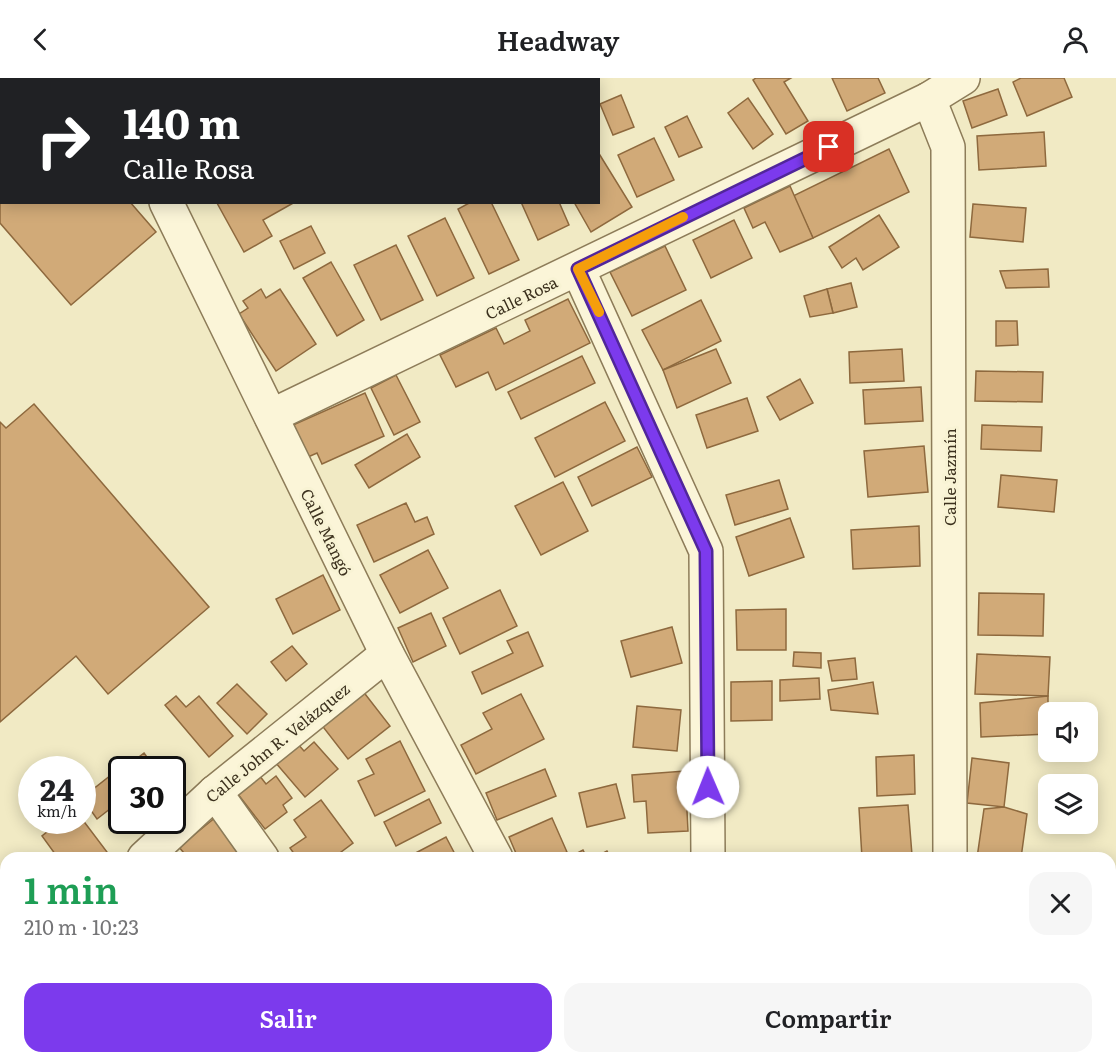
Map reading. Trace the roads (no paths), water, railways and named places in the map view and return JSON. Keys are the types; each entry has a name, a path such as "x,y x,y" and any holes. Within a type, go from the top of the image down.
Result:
{"street":[{"name":"Calle Rosa","path":"271,416 929,99 963,78"},
{"name":"Calle Jazmín","path":"929,99 948,147 950,852"},
{"name":"Calle Mangó","path":"177,208 271,416 387,654 493,852"},
{"path":"578,269 706,551 708,852"},
{"name":"Calle John R. Velázquez","path":"150,852 215,792 387,654"},
{"path":"215,792 258,852"}]}
